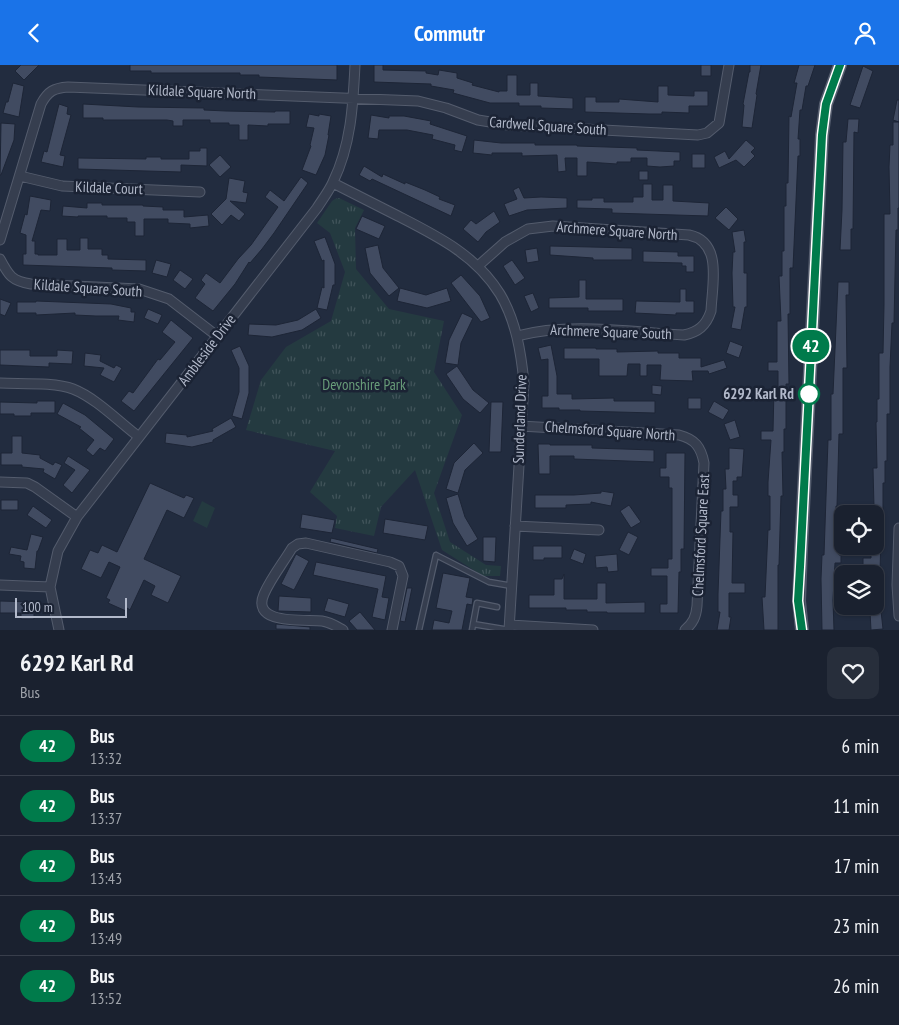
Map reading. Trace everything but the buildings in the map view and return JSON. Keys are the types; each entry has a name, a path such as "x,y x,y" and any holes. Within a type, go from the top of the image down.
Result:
{"street":[{"name":"Ambleside Drive","path":"59,630 50,587 58,551 77,517 317,208 333,183 344,154 351,125 355,65"},
{"name":"Cardwell Square South","path":"354,98 418,101 446,108 478,120 508,125 698,135 707,133 714,128 721,117 729,65"},
{"path":"802,630 798,601 822,135 826,104 840,65"},
{"name":"Kildale Square North","path":"20,176 41,103 50,91 68,87 354,98"},
{"path":"0,240 20,176"},
{"name":"Kildale Court","path":"20,176 62,186 200,192"},
{"name":"Sunderland Drive","path":"333,183 428,231 458,249 478,266 500,295 517,336 524,383 509,628"},
{"name":"Archmere Square North","path":"478,266 505,242 528,229 553,226 698,237 706,243 711,251 713,261 711,311 704,326"},
{"name":"Kildale Square South","path":"0,259 8,275 19,282 31,285 139,289 169,299 217,336"},
{"name":"Archmere Square South","path":"517,336 538,330 565,328 684,335 695,333 704,326"},
{"path":"0,383 56,386 72,389 86,396 139,437"},
{"name":"Chelmsford Square North","path":"520,426 679,435 689,437 698,443"},
{"name":"Chelmsford Square East","path":"687,628 696,617 697,606 704,463 698,443"},
{"path":"0,483 27,483 77,517"},
{"path":"515,526 600,529"},
{"path":"899,528 896,585 899,616"},
{"path":"343,630 323,621 276,619 271,617 262,605 264,594 292,548 298,543 306,543 390,562 399,566 403,576 392,630"},
{"path":"0,585 50,587"},
{"path":"509,628 592,630"}],"lane":[{"path":"419,630 436,555 490,582 512,586"},
{"path":"472,630 477,603 497,607"},
{"path":"473,624 509,628"}],"green space":[{"name":"Devonshire Park","path":"339,198 364,210 355,228 356,269 389,309 444,321 434,372 462,415 434,493 450,542 486,565 501,566 500,576 483,576 442,550 415,470 381,507 374,536 335,528 337,516 310,492 335,451 246,430 261,380 286,347 331,321 345,272 330,233 317,223 332,201"},
{"path":"202,501 215,508 207,528 193,521"}],"bus line":[{"name":"42","path":"802,630 798,601 822,135 826,104 840,65"}],"place":[{"name":"6292 Karl Rd","path":"809,394"}]}
